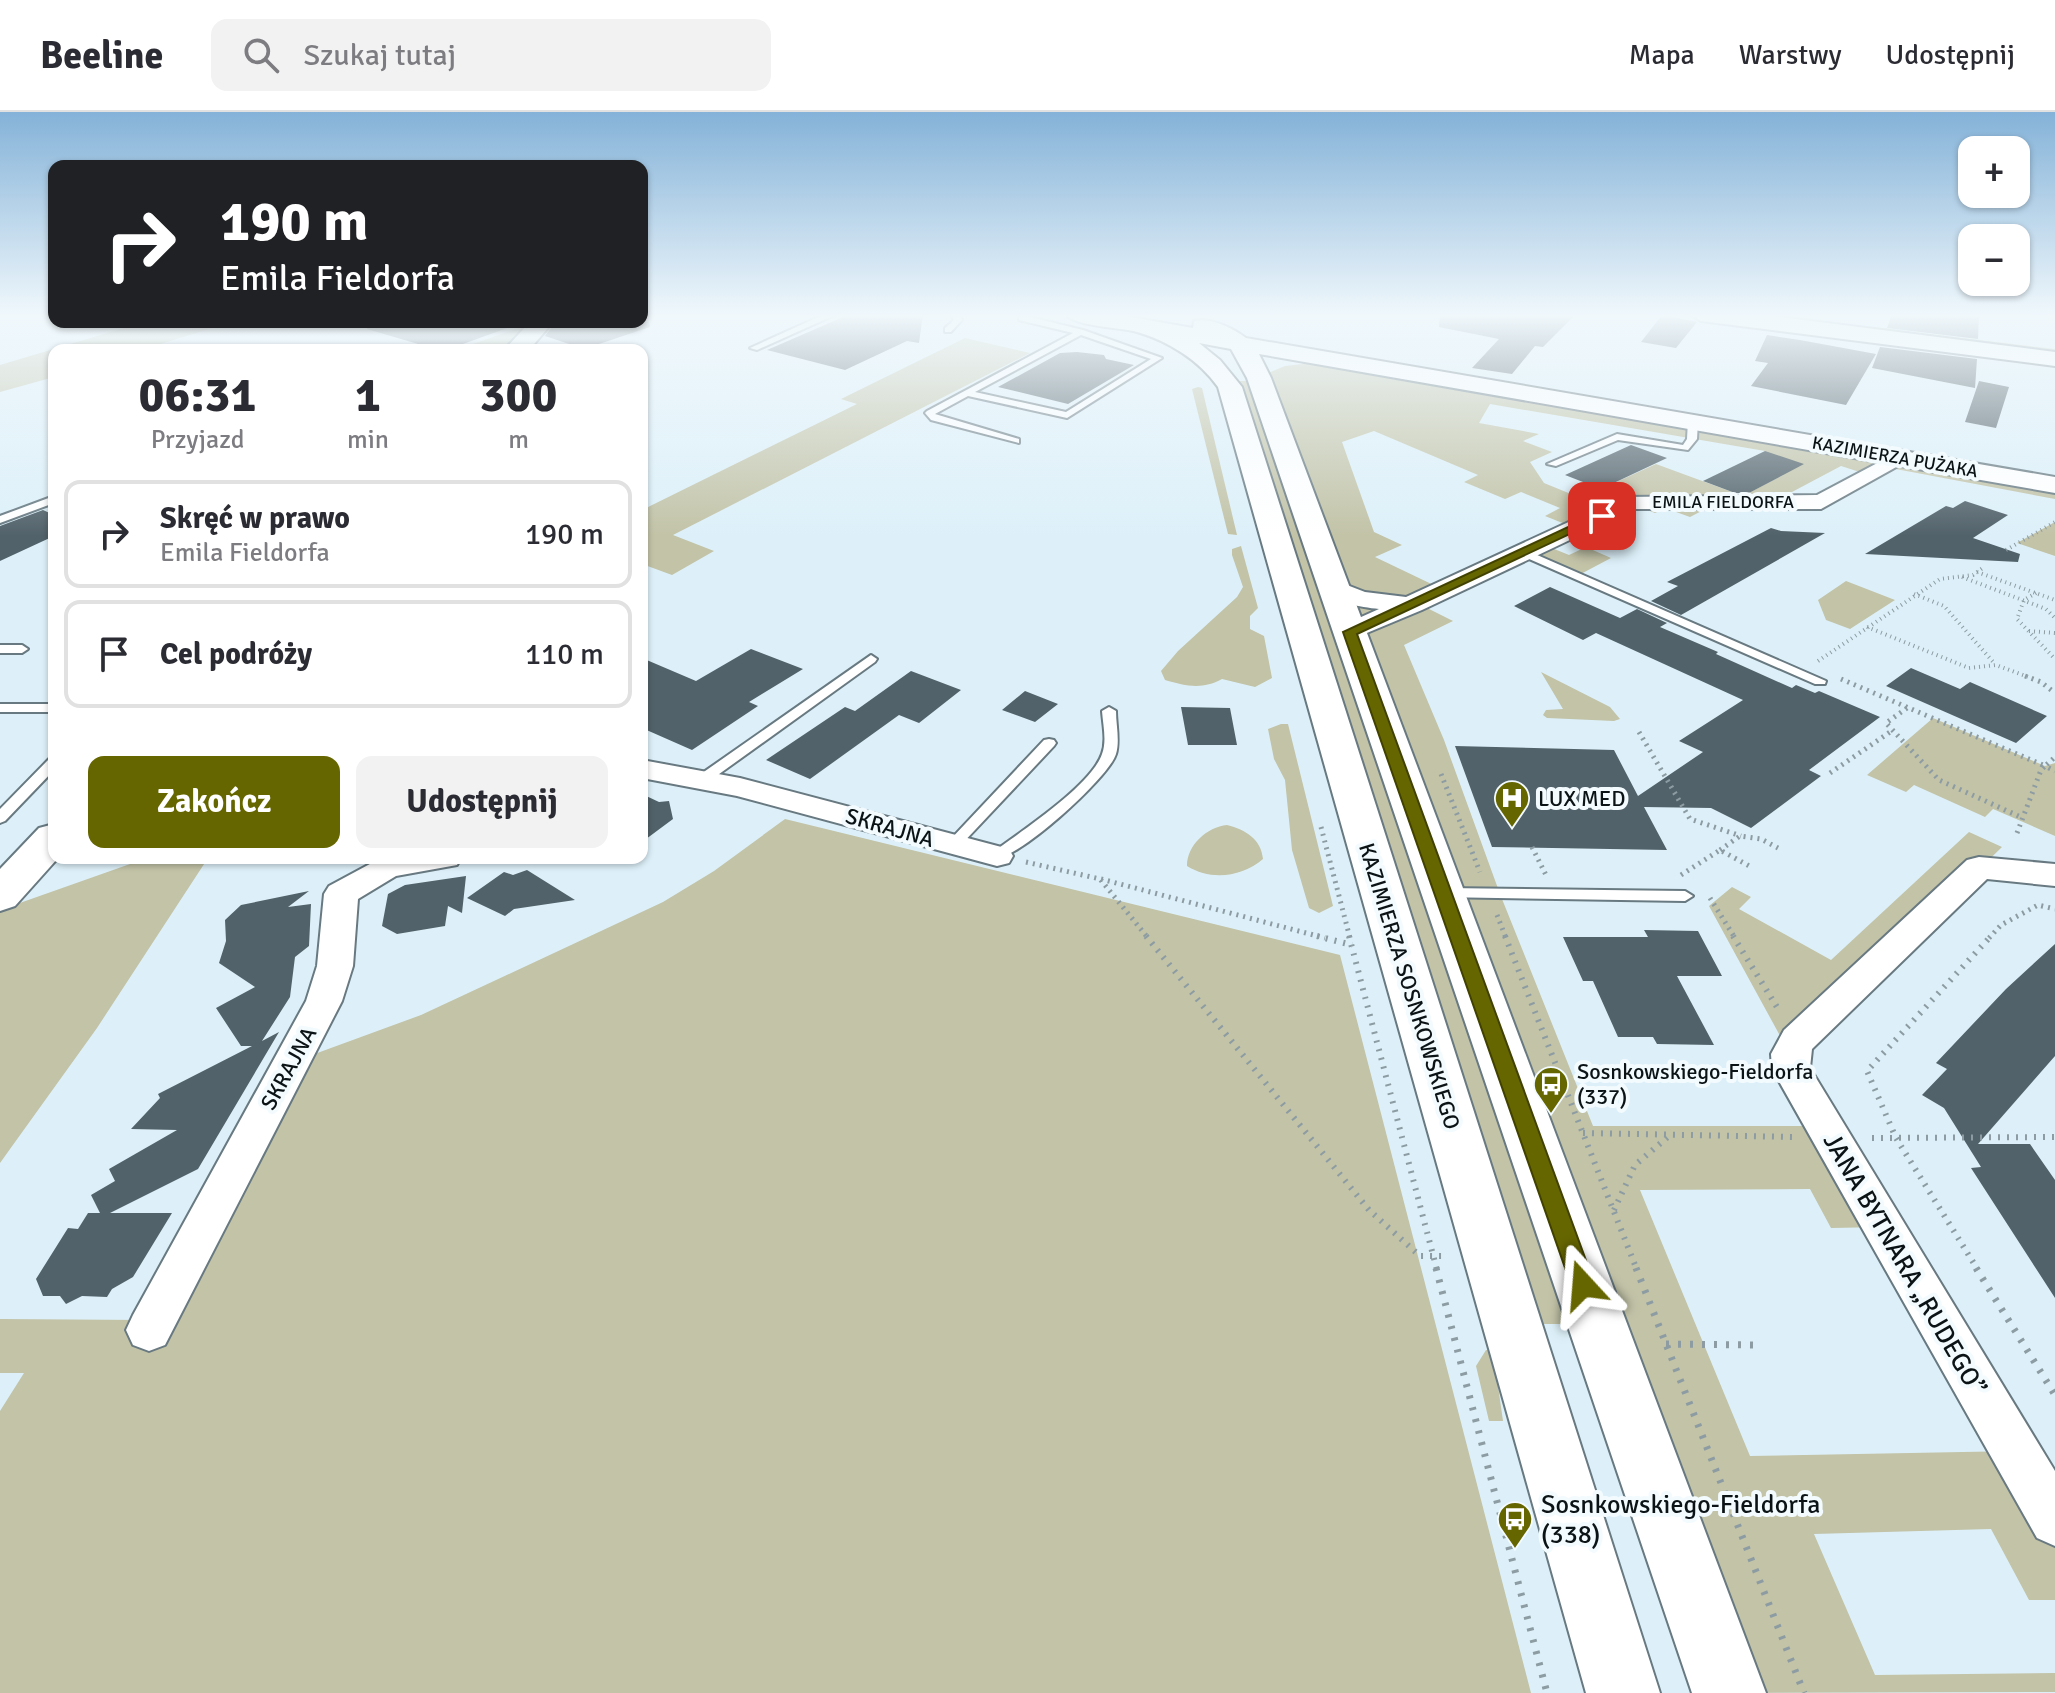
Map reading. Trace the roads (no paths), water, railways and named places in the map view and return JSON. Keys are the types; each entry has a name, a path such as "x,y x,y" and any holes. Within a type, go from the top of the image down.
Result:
{"street":[{"name":"KAZIMIERZA SOSNKOWSKIEGO","path":"1256,388 1331,732 1403,958 1623,1693"},
{"name":"KAZIMIERZA SOSNKOWSKIEGO","path":"1260,388 1342,609 1466,893 1729,1693"},
{"name":"KAZIMIERZA PUŻAKA","path":"1479,388 1690,420 2055,485"},
{"name":"KAZIMIERZA PUŻAKA","path":"1546,388 1690,420"},
{"name":"EMILA FIELDORFA","path":"1342,609 1413,605 1631,502 1821,502 1900,457"},
{"path":"1342,609 1360,599 1413,605"},
{"name":"SKRAJNA","path":"648,770 703,779 997,856"},
{"path":"0,896 48,844"},
{"name":"SKRAJNA","path":"149,1330 324,1001 335,966 341,894 387,867 406,864"},
{"name":"JANA BYTNARA „RUDEGO”","path":"2055,875 1979,868 1797,1040 1790,1054 1791,1069 2055,1520"}],"lane":[{"path":"975,388 932,412 931,416 1016,441"},
{"path":"967,393 1067,415 1110,388"},
{"path":"1552,464 1617,437 1685,448 1692,439 1690,420"},
{"path":"0,520 48,501"},
{"path":"1524,553 1821,676"},
{"path":"0,649 22,649"},
{"path":"703,779 871,659"},
{"path":"0,708 48,708"},
{"path":"997,856 1076,794 1102,769 1109,754 1109,711"},
{"path":"954,844 1049,743"},
{"path":"0,818 48,768"},
{"path":"1466,893 1685,896"}],"place":[{"name":"LUX MED","path":"1512,829"},
{"name":"Sosnkowskiego-Fieldorfa (337)","path":"1551,1115"},
{"name":"Sosnkowskiego-Fieldorfa (338)","path":"1515,1550"}]}
